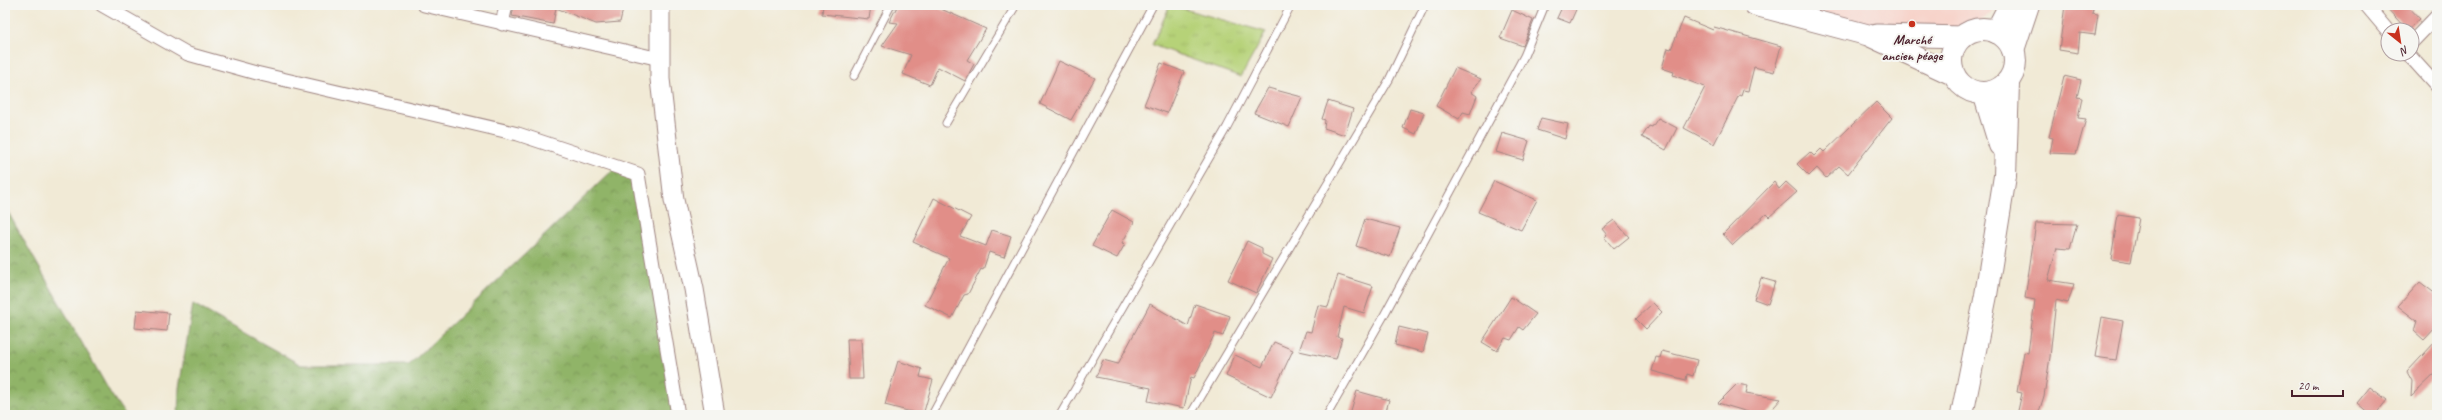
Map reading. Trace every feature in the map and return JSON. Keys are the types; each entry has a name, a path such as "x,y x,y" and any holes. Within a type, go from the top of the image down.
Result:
{"highway":[{"path":"1996,32 2010,5"},
{"path":"2013,50 2028,5"},
{"path":"1962,415 1986,295 2005,161 2008,82 2015,66 2013,50 2008,42 1996,32 1979,30 1963,37 1953,50 1952,67 1954,75 1966,88 1984,93 1996,90 2008,82"},
{"path":"1984,93 2005,161"}],"main road":[{"path":"1755,5 1868,35 1954,75"},
{"path":"1868,35 1963,37"}],"street":[{"path":"102,5 188,54 256,73 518,134 638,174 678,415"},
{"path":"424,5 660,59"},
{"path":"502,24 506,5"},
{"path":"660,5 660,79 674,200 694,289 716,415"},
{"path":"2366,5 2380,22"},
{"path":"2420,34 2437,16"},
{"path":"2415,62 2437,86"}],"lane":[{"path":"854,76 891,5"},
{"path":"946,123 1016,5"},
{"path":"932,415 1153,5"},
{"path":"1060,415 1227,127 1291,5"},
{"path":"1192,412 1389,80 1425,5"},
{"path":"1326,415 1382,319 1524,56 1545,5"}],"shaded area":[{"name":"Marché ancien péage","path":"1764,5 1999,5 1985,18 1963,31 1874,30"}],"green space":[{"path":"1170,5 1266,32 1241,77 1152,45"},
{"path":"616,167 638,174 679,415 178,415 179,388 193,304 301,365 409,365"},
{"path":"5,207 111,394 125,415 5,415"}],"building":[{"path":"514,5 624,5 620,22 596,24 556,8 553,24 512,16"},
{"path":"823,5 871,6 869,19 822,14"},
{"path":"898,5 932,5 986,29 967,60 974,64 965,81 938,67 930,85 903,74 911,55 882,46 898,23 889,22"},
{"path":"1563,5 1578,5 1570,23 1557,18"},
{"path":"2065,5 2094,5 2092,13 2098,14 2095,35 2080,33 2078,53 2059,50"},
{"path":"2384,5 2407,5 2420,19 2416,22 2400,22"},
{"path":"1512,10 1533,20 1523,46 1500,38"},
{"path":"1684,18 1713,30 1714,27 1781,46 1774,72 1754,67 1748,91 1743,90 1741,96 1739,95 1714,144 1684,128 1705,87 1673,75 1674,72 1662,68 1668,48 1671,49"},
{"path":"1059,61 1095,78 1071,120 1040,104"},
{"path":"1161,63 1184,72 1167,113 1144,105"},
{"path":"1455,68 1481,79 1471,92 1477,96 1470,114 1463,112 1459,119 1436,106"},
{"path":"2064,76 2081,80 2077,97 2082,98 2078,118 2086,119 2076,154 2050,153 2053,138 2049,137"},
{"path":"1268,88 1302,97 1289,127 1254,113"},
{"path":"1328,101 1353,109 1345,135 1324,128 1325,120 1322,119"},
{"path":"1876,102 1892,118 1848,174 1839,166 1826,178 1817,168 1809,176 1797,164 1810,152 1814,156 1821,149 1824,152"},
{"path":"1410,109 1424,113 1416,134 1403,128"},
{"path":"1541,118 1568,124 1565,139 1537,130"},
{"path":"1658,118 1677,128 1666,150 1642,137 1649,126 1652,127"},
{"path":"1502,133 1529,141 1523,160 1496,152"},
{"path":"1494,181 1537,200 1521,230 1478,212"},
{"path":"1774,182 1779,189 1786,182 1797,192 1769,217 1766,214 1733,245 1723,234"},
{"path":"934,198 971,217 960,236 986,246 992,230 1011,236 1004,257 989,252 983,270 981,269 968,294 964,295 952,318 925,305 949,258 913,242"},
{"path":"1112,210 1134,222 1122,243 1125,244 1117,258 1092,246"},
{"path":"2118,215 2139,218 2131,262 2111,259"},
{"path":"1365,219 1400,228 1390,257 1356,246"},
{"path":"1614,220 1629,237 1614,249 1604,237 1607,235 1602,229"},
{"path":"2036,223 2077,224 2070,249 2057,248 2048,280 2074,284 2068,303 2056,300 2044,396 2038,415 2017,415 2022,393 2017,392 2024,352 2028,353 2035,300 2025,298"},
{"path":"1247,241 1262,248 1262,254 1272,259 1256,293 1228,280"},
{"path":"1338,275 1373,286 1364,313 1344,307 1337,337 1342,338 1336,359 1299,351 1306,331 1311,332 1318,305 1328,307"},
{"path":"1761,278 1775,282 1768,304 1754,299"},
{"path":"2420,282 2437,295 2437,326 2424,340 2414,331 2417,321 2398,306"},
{"path":"1511,297 1536,314 1523,330 1519,327 1511,340 1505,338 1497,351 1482,342"},
{"path":"1653,303 1662,312 1646,329 1636,319"},
{"path":"1150,304 1188,326 1195,304 1230,316 1223,336 1215,333 1194,378 1191,377 1184,408 1148,401 1151,388 1096,377 1103,360 1118,364"},
{"path":"137,310 169,313 167,331 135,328"},
{"path":"2102,317 2123,321 2116,360 2095,357"},
{"path":"1399,327 1428,334 1423,352 1395,345"},
{"path":"847,339 861,339 863,379 849,379"},
{"path":"2437,340 2437,372 2411,397 2412,381 2407,372"},
{"path":"1274,342 1293,350 1271,397 1226,376 1235,355 1262,367"},
{"path":"1662,351 1697,360 1693,376 1687,374 1686,380 1652,371 1656,357 1660,358"},
{"path":"898,361 922,369 920,377 933,380 923,415 885,405"},
{"path":"1737,384 1748,386 1746,393 1781,399 1767,415 1758,415 1718,403"},
{"path":"2370,387 2387,400 2375,415 2371,415 2357,403"},
{"path":"1357,391 1389,400 1385,415 1350,415"}],"place":[{"name":"Marché ancien péage","path":"1912,24"}]}
